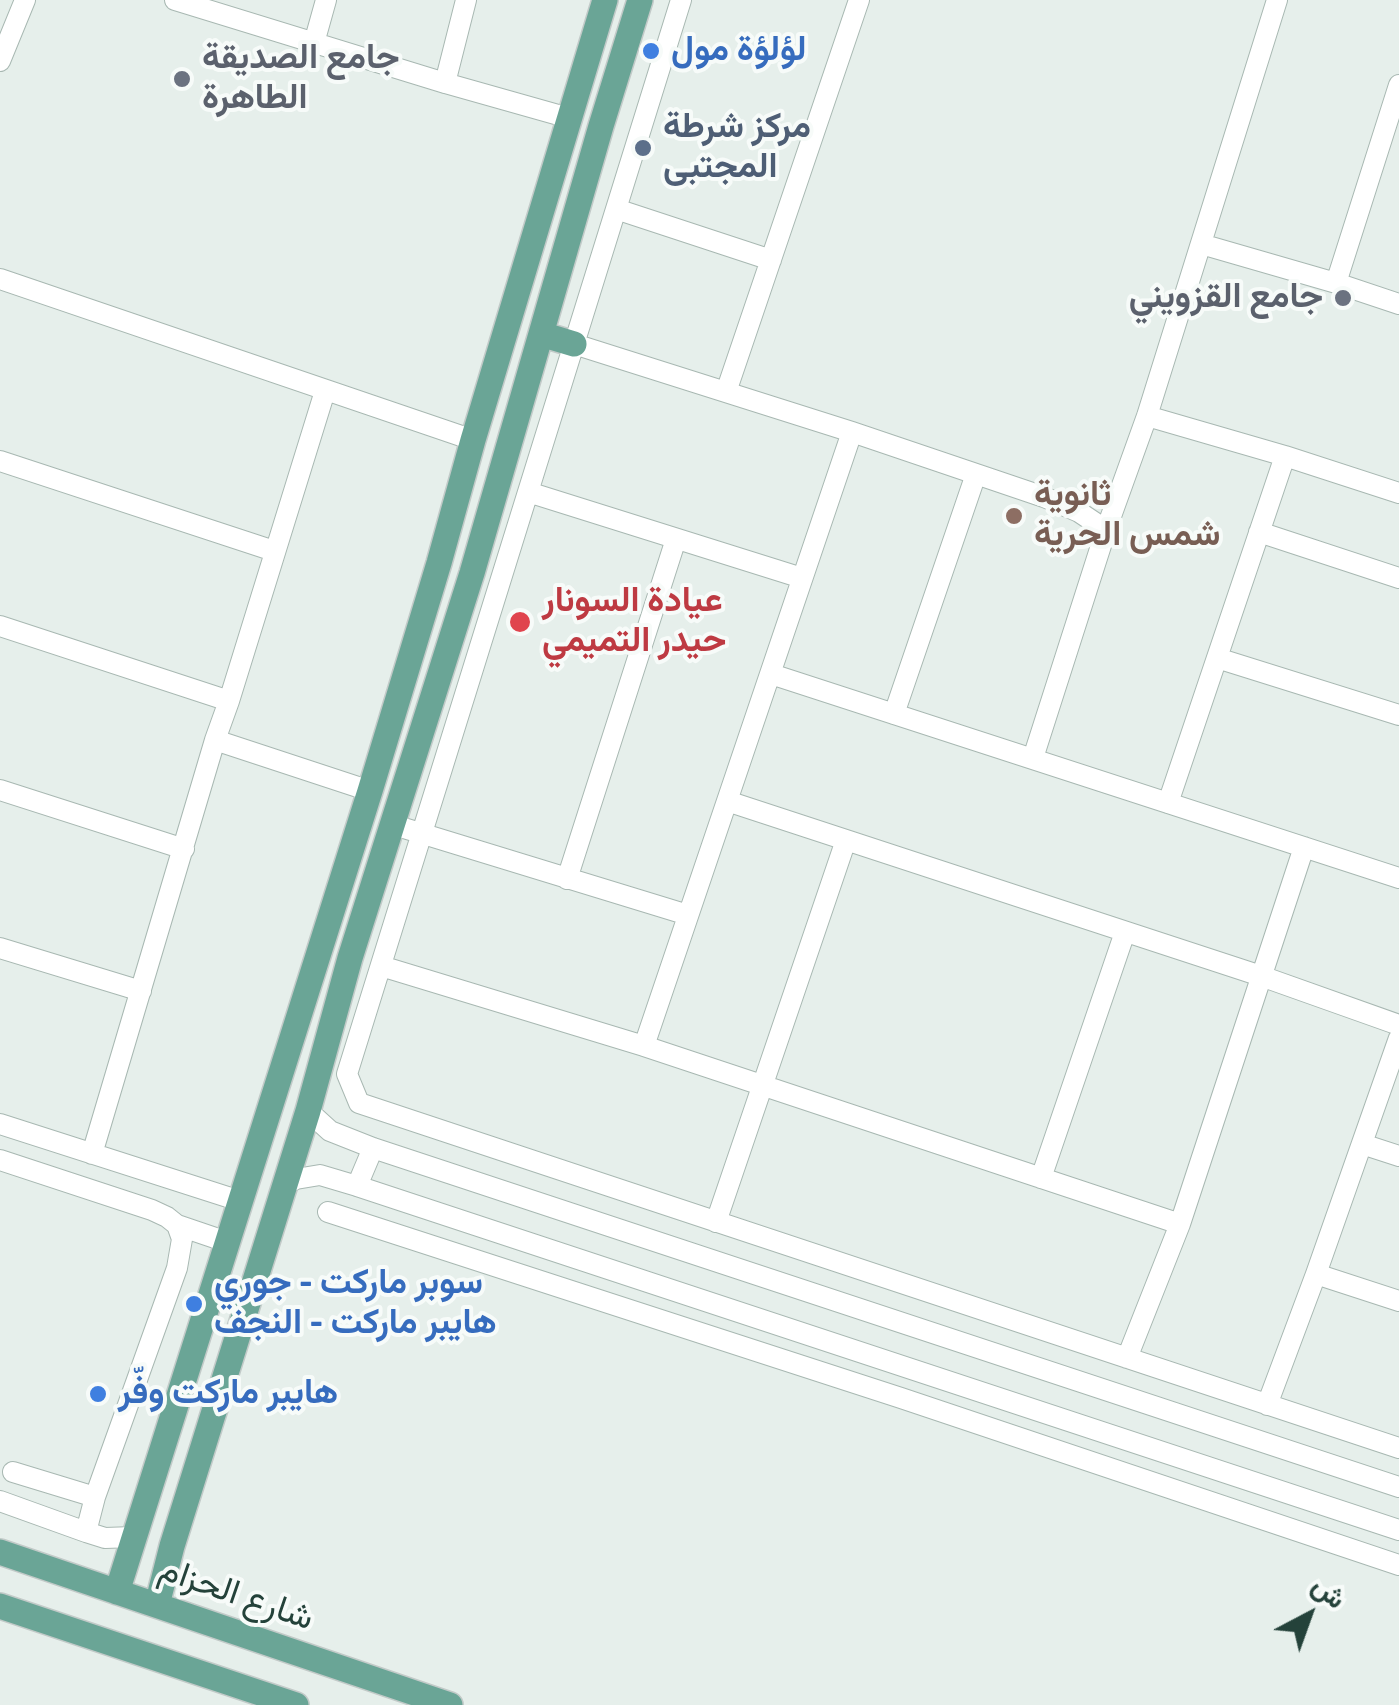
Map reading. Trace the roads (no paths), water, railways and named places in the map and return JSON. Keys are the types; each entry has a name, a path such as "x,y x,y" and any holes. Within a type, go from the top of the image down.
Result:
{"main road":[{"path":"117,1592 370,791 605,0"},
{"path":"157,1605 308,1111 350,958 472,573 640,0"},
{"path":"541,334 574,344"},
{"path":"440,562 472,573"},
{"path":"133,1538 172,1546"},
{"name":"شارع الحزام","path":"0,1552 450,1705"},
{"path":"0,1606 296,1705"}],"street":[{"path":"0,61 26,0"},
{"path":"314,43 326,0"},
{"path":"445,83 466,0"},
{"path":"681,0 347,1074 359,1103 1399,1448"},
{"path":"726,392 859,0"},
{"path":"1033,758 1106,530 1148,416 1277,0"},
{"path":"187,2 569,118"},
{"path":"1336,283 1399,85"},
{"path":"616,210 770,260"},
{"path":"1201,244 1399,304"},
{"path":"0,279 474,440"},
{"path":"574,344 976,474 1078,512 1106,530"},
{"path":"92,1154 215,740 325,390"},
{"path":"1148,416 1399,493"},
{"path":"644,1046 852,432"},
{"path":"1168,803 1285,456"},
{"path":"0,462 274,551"},
{"path":"894,714 976,474"},
{"path":"528,492 802,578"},
{"path":"1259,532 1399,578"},
{"path":"567,879 676,538"},
{"path":"0,626 229,702"},
{"path":"1217,658 1399,715"},
{"path":"770,674 1399,878"},
{"path":"215,740 370,791"},
{"path":"0,790 184,848"},
{"path":"727,801 1262,976 1399,1025"},
{"path":"394,826 688,916"},
{"path":"716,1222 846,840"},
{"path":"1127,1358 1180,1224 1304,847"},
{"path":"1041,1178 1125,932"},
{"path":"0,948 141,991"},
{"path":"381,966 644,1046 1180,1224"},
{"path":"1267,1405 1399,1038"},
{"path":"308,1111 330,1131 372,1148 1399,1488"},
{"path":"0,1124 240,1201"},
{"path":"1362,1144 1399,1156"},
{"path":"357,1186 372,1148"},
{"path":"0,1160 152,1210 177,1226 227,1242"},
{"path":"286,1184 296,1178 320,1175 357,1186 1399,1530"},
{"path":"568,1213 580,1177"},
{"path":"328,1212 1399,1565"},
{"path":"86,1532 177,1268 182,1240 177,1226"},
{"path":"546,1283 556,1252"},
{"path":"1316,1274 1399,1301"},
{"path":"869,1312 882,1277"},
{"path":"901,1398 910,1369"},
{"path":"1255,1483 1270,1477 1276,1468 1276,1457 1269,1444"},
{"path":"1318,1504 1312,1492 1313,1480 1320,1472 1336,1466"},
{"path":"13,1472 96,1497"},
{"path":"0,1501 105,1538 133,1538"}],"place":[{"name":"لؤلؤة مول","path":"651,51"},
{"name":"جامع الصديقة الطاهرة","path":"182,79"},
{"name":"مركز شرطة المجتبى","path":"643,148"},
{"name":"جامع القزويني","path":"1343,298"},
{"name":"ثانوية شمس الحرية","path":"1014,516"},
{"name":"عيادة السونار حيدر التميمي","path":"520,622"},
{"name":"سوبر ماركت - جوري هايبر ماركت - النجف","path":"194,1304"},
{"name":"هايبر ماركت وفّر","path":"98,1394"}]}
